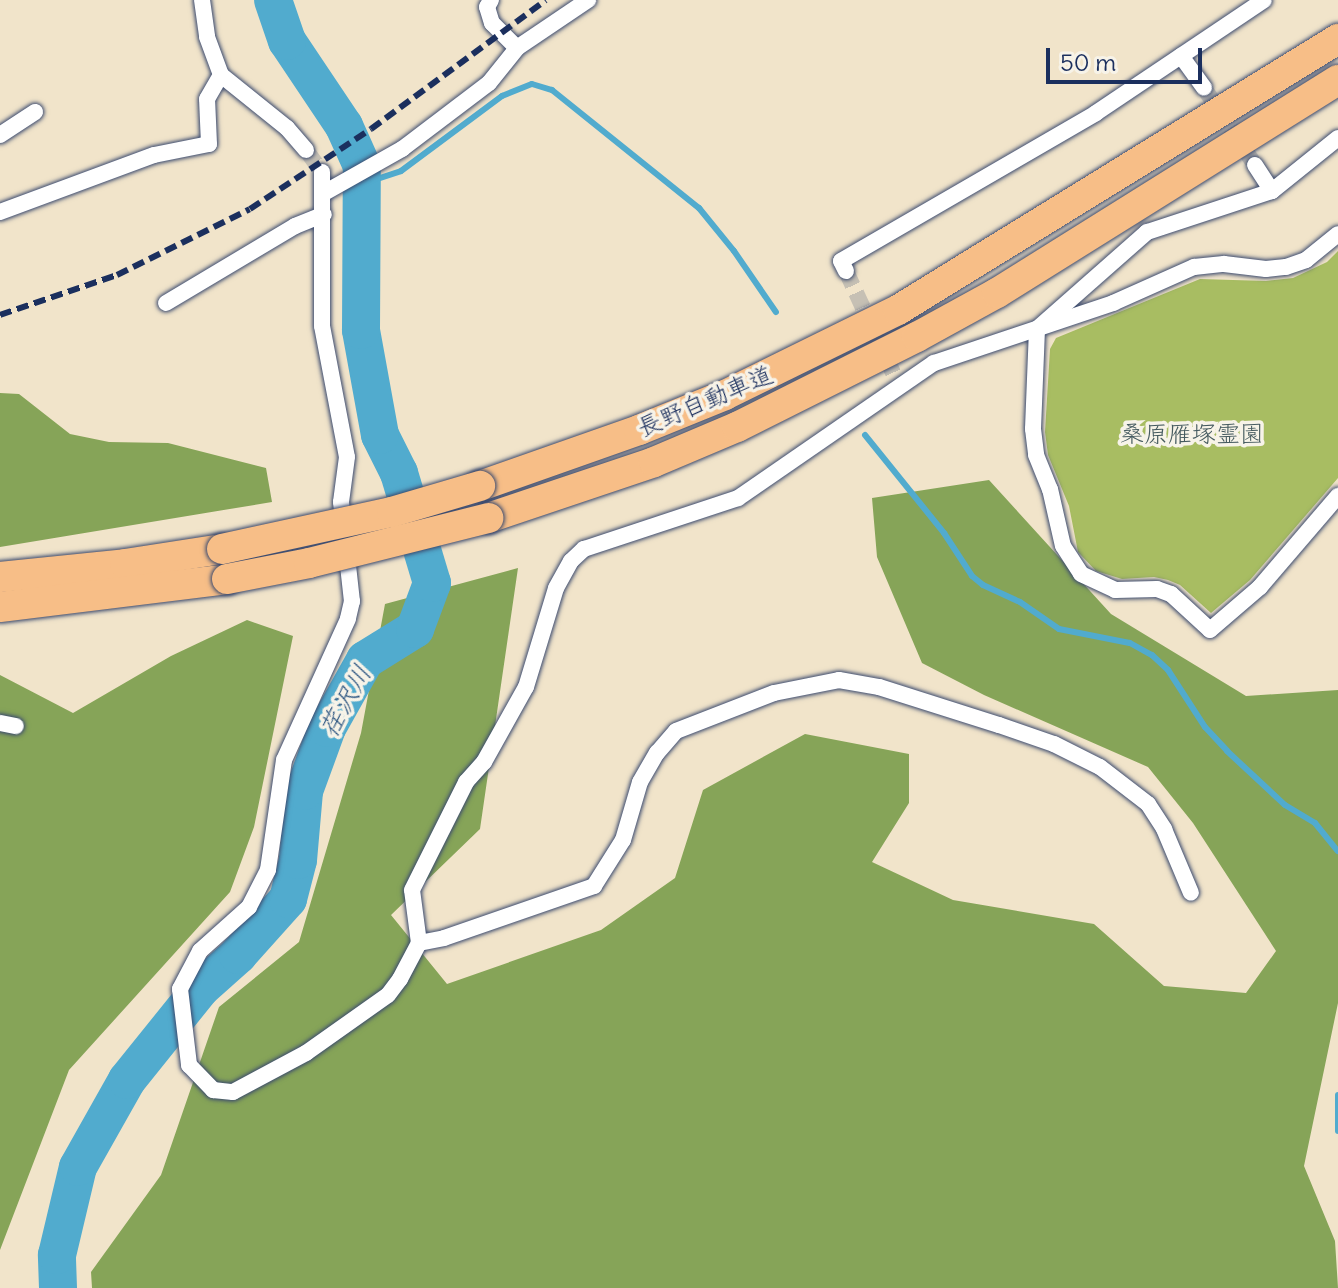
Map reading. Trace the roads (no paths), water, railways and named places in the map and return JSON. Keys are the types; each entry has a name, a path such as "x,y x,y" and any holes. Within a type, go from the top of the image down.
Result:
{"highway":[{"name":"長野自動車道","path":"0,577 125,564 222,549 392,512 480,486 612,440 710,401 898,310 1338,39"},
{"name":"長野自動車道","path":"0,607 227,579 309,563 488,518 654,462 737,427 904,344 997,293 1338,80"}],"street":[{"path":"202,0 207,37 221,75 287,128 306,150"},
{"path":"491,0 487,7 492,23 517,48"},
{"path":"330,189 402,149 489,83 517,48 588,0"},
{"path":"846,271 841,261 1096,113 1264,0"},
{"path":"1181,56 1204,88"},
{"path":"0,212 154,155 209,144 207,99 221,75"},
{"path":"0,135 35,112"},
{"path":"1338,138 1272,191 1147,232 1037,329 1036,455 1050,489 1069,559 1081,574 1100,586 1115,590 1157,589 1171,594 1210,630 1260,587 1338,496"},
{"path":"1255,165 1272,191"},
{"path":"322,172 330,189 324,214 322,326 347,457 341,502 352,601 348,619 284,760 268,870 249,907 200,951 180,989 189,1065 213,1090 233,1092 306,1053 388,995 419,943 412,890 466,782 484,762 526,687 556,588 571,561 584,549 738,498 898,381 934,363 1113,303 1194,267 1224,264 1266,269 1286,267 1306,260 1338,234"},
{"path":"166,303 295,226 324,214"},
{"path":"419,943 528,911 594,886 623,840 640,782 657,753 676,731 774,693 839,680 879,687 999,725 1054,744 1100,767 1148,804 1164,829 1191,893"}],"waterway":[{"name":"荏沢川","path":"58,1288 57,1255 78,1167 127,1080 201,988 238,955 288,899 298,860 304,791 327,728 365,660 415,629 432,583 399,473 380,435 361,330 362,166 344,126 287,41 273,0"},
{"path":"362,184 401,171 502,96 532,84 552,90 699,208 734,251 776,312"},
{"path":"865,435 944,533 972,576 983,585 1020,602 1059,629 1130,643 1152,655 1168,670 1205,727 1227,751 1285,805 1315,823 1338,851"},
{"path":"1338,1095 1338,1131"}],"tunnel":[{"path":"1204,88 1255,165"},
{"path":"306,150 322,172"},
{"path":"846,271 894,375"}],"railway":[{"path":"0,315 117,275 250,209 371,129 546,0"}],"park label":[{"name":"桑原雁塚霊園","path":"1192,434"}]}
